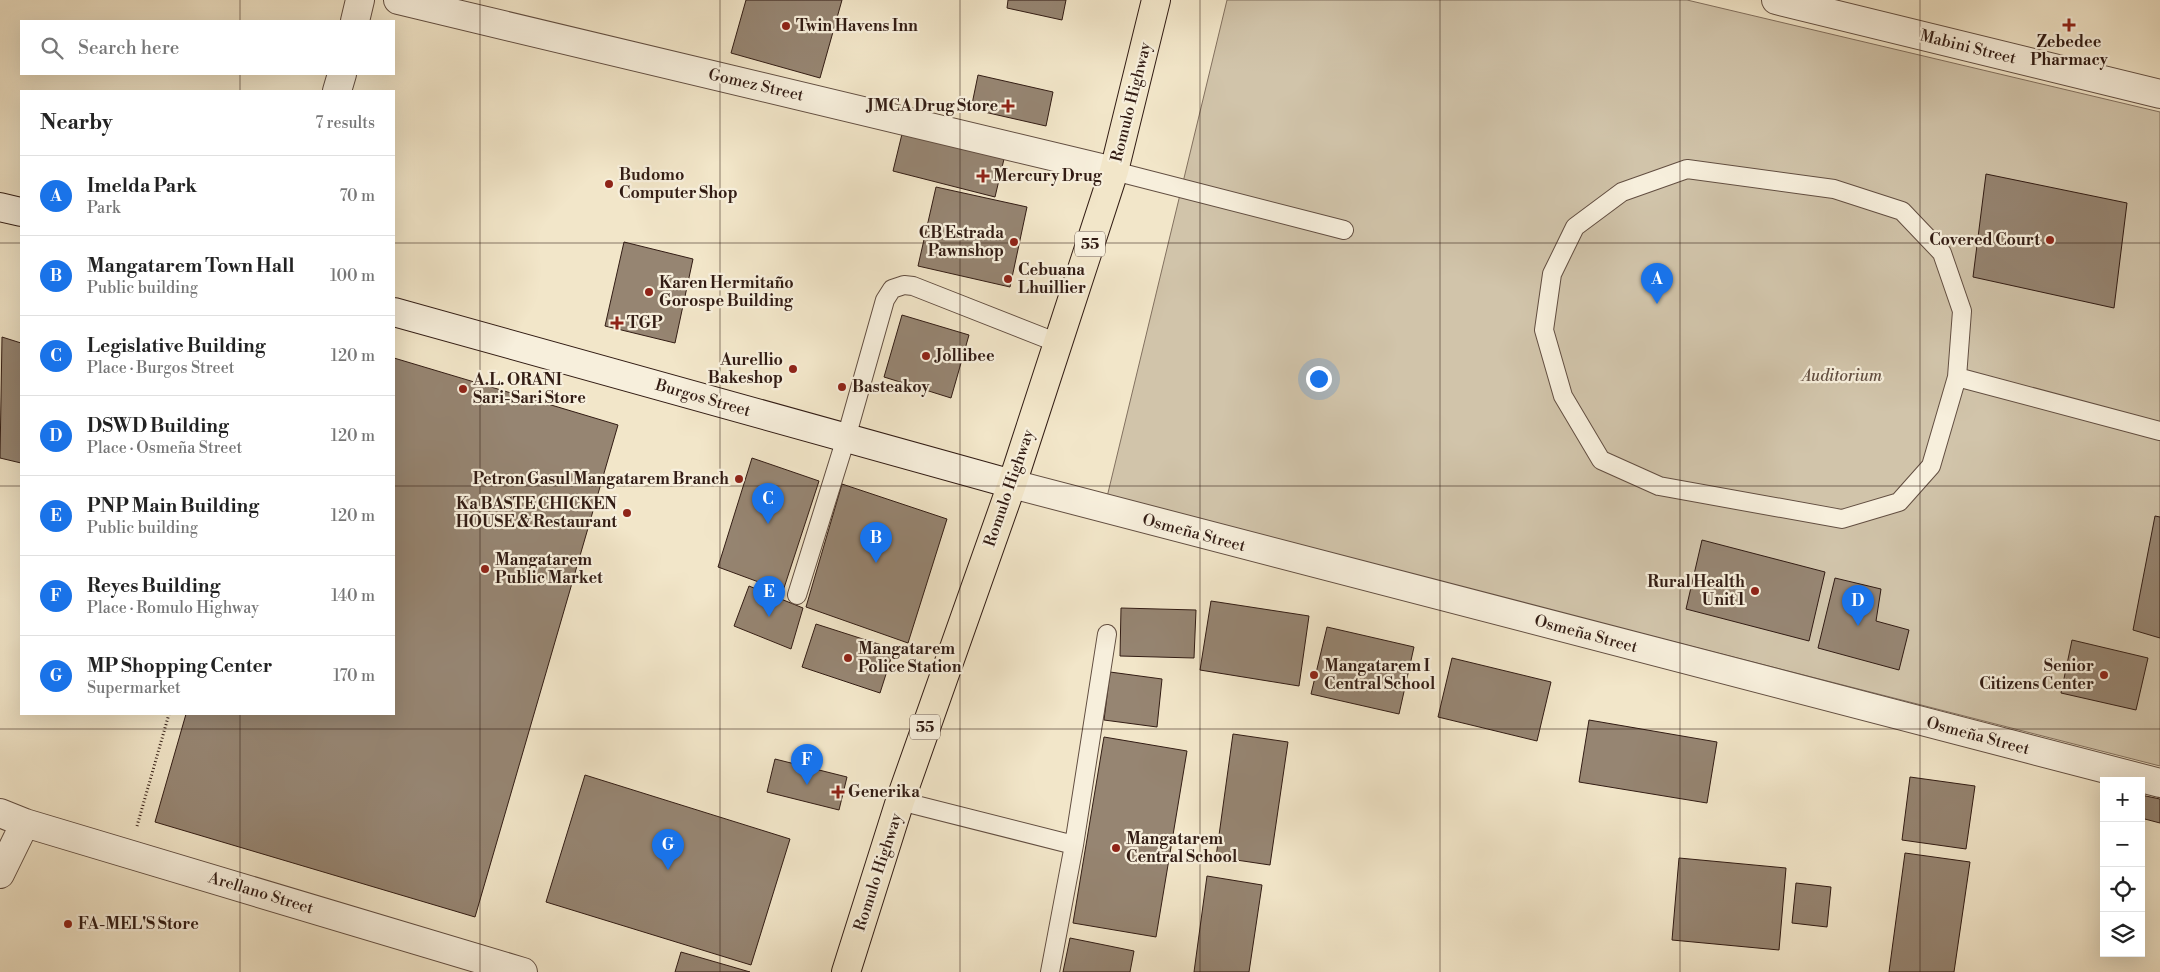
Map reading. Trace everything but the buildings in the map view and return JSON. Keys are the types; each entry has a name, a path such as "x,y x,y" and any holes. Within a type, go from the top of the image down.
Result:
{"highway":[{"name":"Romulo Highway","path":"846,972 900,801 1012,484 1114,170 1156,0"}],"street":[{"path":"354,20 360,0"},
{"name":"Gomez Street","path":"398,0 1114,170"},
{"name":"Mabini Street","path":"1776,0 2160,94"},
{"path":"337,90 342,75"},
{"path":"0,207 20,212"},
{"name":"Burgos Street","path":"395,312 1012,484"},
{"name":"Osmeña Street","path":"1012,484 2160,783"},
{"name":"Arellano Street","path":"0,813 25,823 523,972"},
{"path":"0,874 25,823"}],"lane":[{"path":"1687,169 1834,189 1902,211 1942,253 1962,311 1957,377 1931,466 1899,502 1842,520 1659,486 1601,460 1563,396 1544,330 1552,274 1575,227 1622,192 1687,169"},
{"path":"1114,170 1344,230"},
{"path":"797,595 846,438 885,300 892,289 904,285 913,286 1058,343"},
{"path":"1957,377 2160,431"},
{"path":"1050,972 1074,846 1107,634"},
{"path":"900,801 1074,846"}],"path":[{"path":"129,854 169,715"}],"green space":[{"name":"Auditorium","path":"1227,0 1687,0 2160,112 2160,766 1107,497"}],"place":[{"name":"Zebedee Pharmacy","path":"2069,25"},
{"name":"Twin Havens Inn","path":"786,26"},
{"name":"JMCA Drug Store","path":"1008,106"},
{"name":"Mercury Drug","path":"983,176"},
{"name":"Budomo Computer Shop","path":"609,184"},
{"name":"Covered Court","path":"2050,240"},
{"name":"CB Estrada Pawnshop","path":"1014,242"},
{"name":"Cebuana Lhuillier","path":"1008,279"},
{"name":"Karen Hermitaño Gorospe Building","path":"649,292"},
{"name":"Imelda Park","path":"1657,304"},
{"name":"TGP","path":"617,323"},
{"name":"Jollibee","path":"926,356"},
{"name":"Aurellio Bakeshop","path":"793,369"},
{"name":"Basteakoy","path":"842,387"},
{"name":"A.L. ORANI Sari-Sari Store","path":"463,389"},
{"name":"Petron Gasul Mangatarem Branch","path":"739,479"},
{"name":"Ka BASTE CHICKEN HOUSE & Restaurant","path":"627,513"},
{"name":"Legislative Building","path":"768,524"},
{"name":"Mangatarem Town Hall","path":"876,563"},
{"name":"Mangatarem Public Market","path":"485,569"},
{"name":"Rural Health Unit 1","path":"1755,591"},
{"name":"PNP Main Building","path":"769,617"},
{"name":"DSWD Building","path":"1858,626"},
{"name":"Mangatarem Police Station","path":"848,658"},
{"name":"Mangatarem I Central School","path":"1314,675"},
{"name":"Senior Citizens Center","path":"2104,675"},
{"name":"Reyes Building","path":"807,785"},
{"name":"Generika","path":"838,792"},
{"name":"Mangatarem Central School","path":"1116,848"},
{"name":"MP Shopping Center","path":"668,870"},
{"name":"FA-MEL'S Store","path":"68,924"}]}
